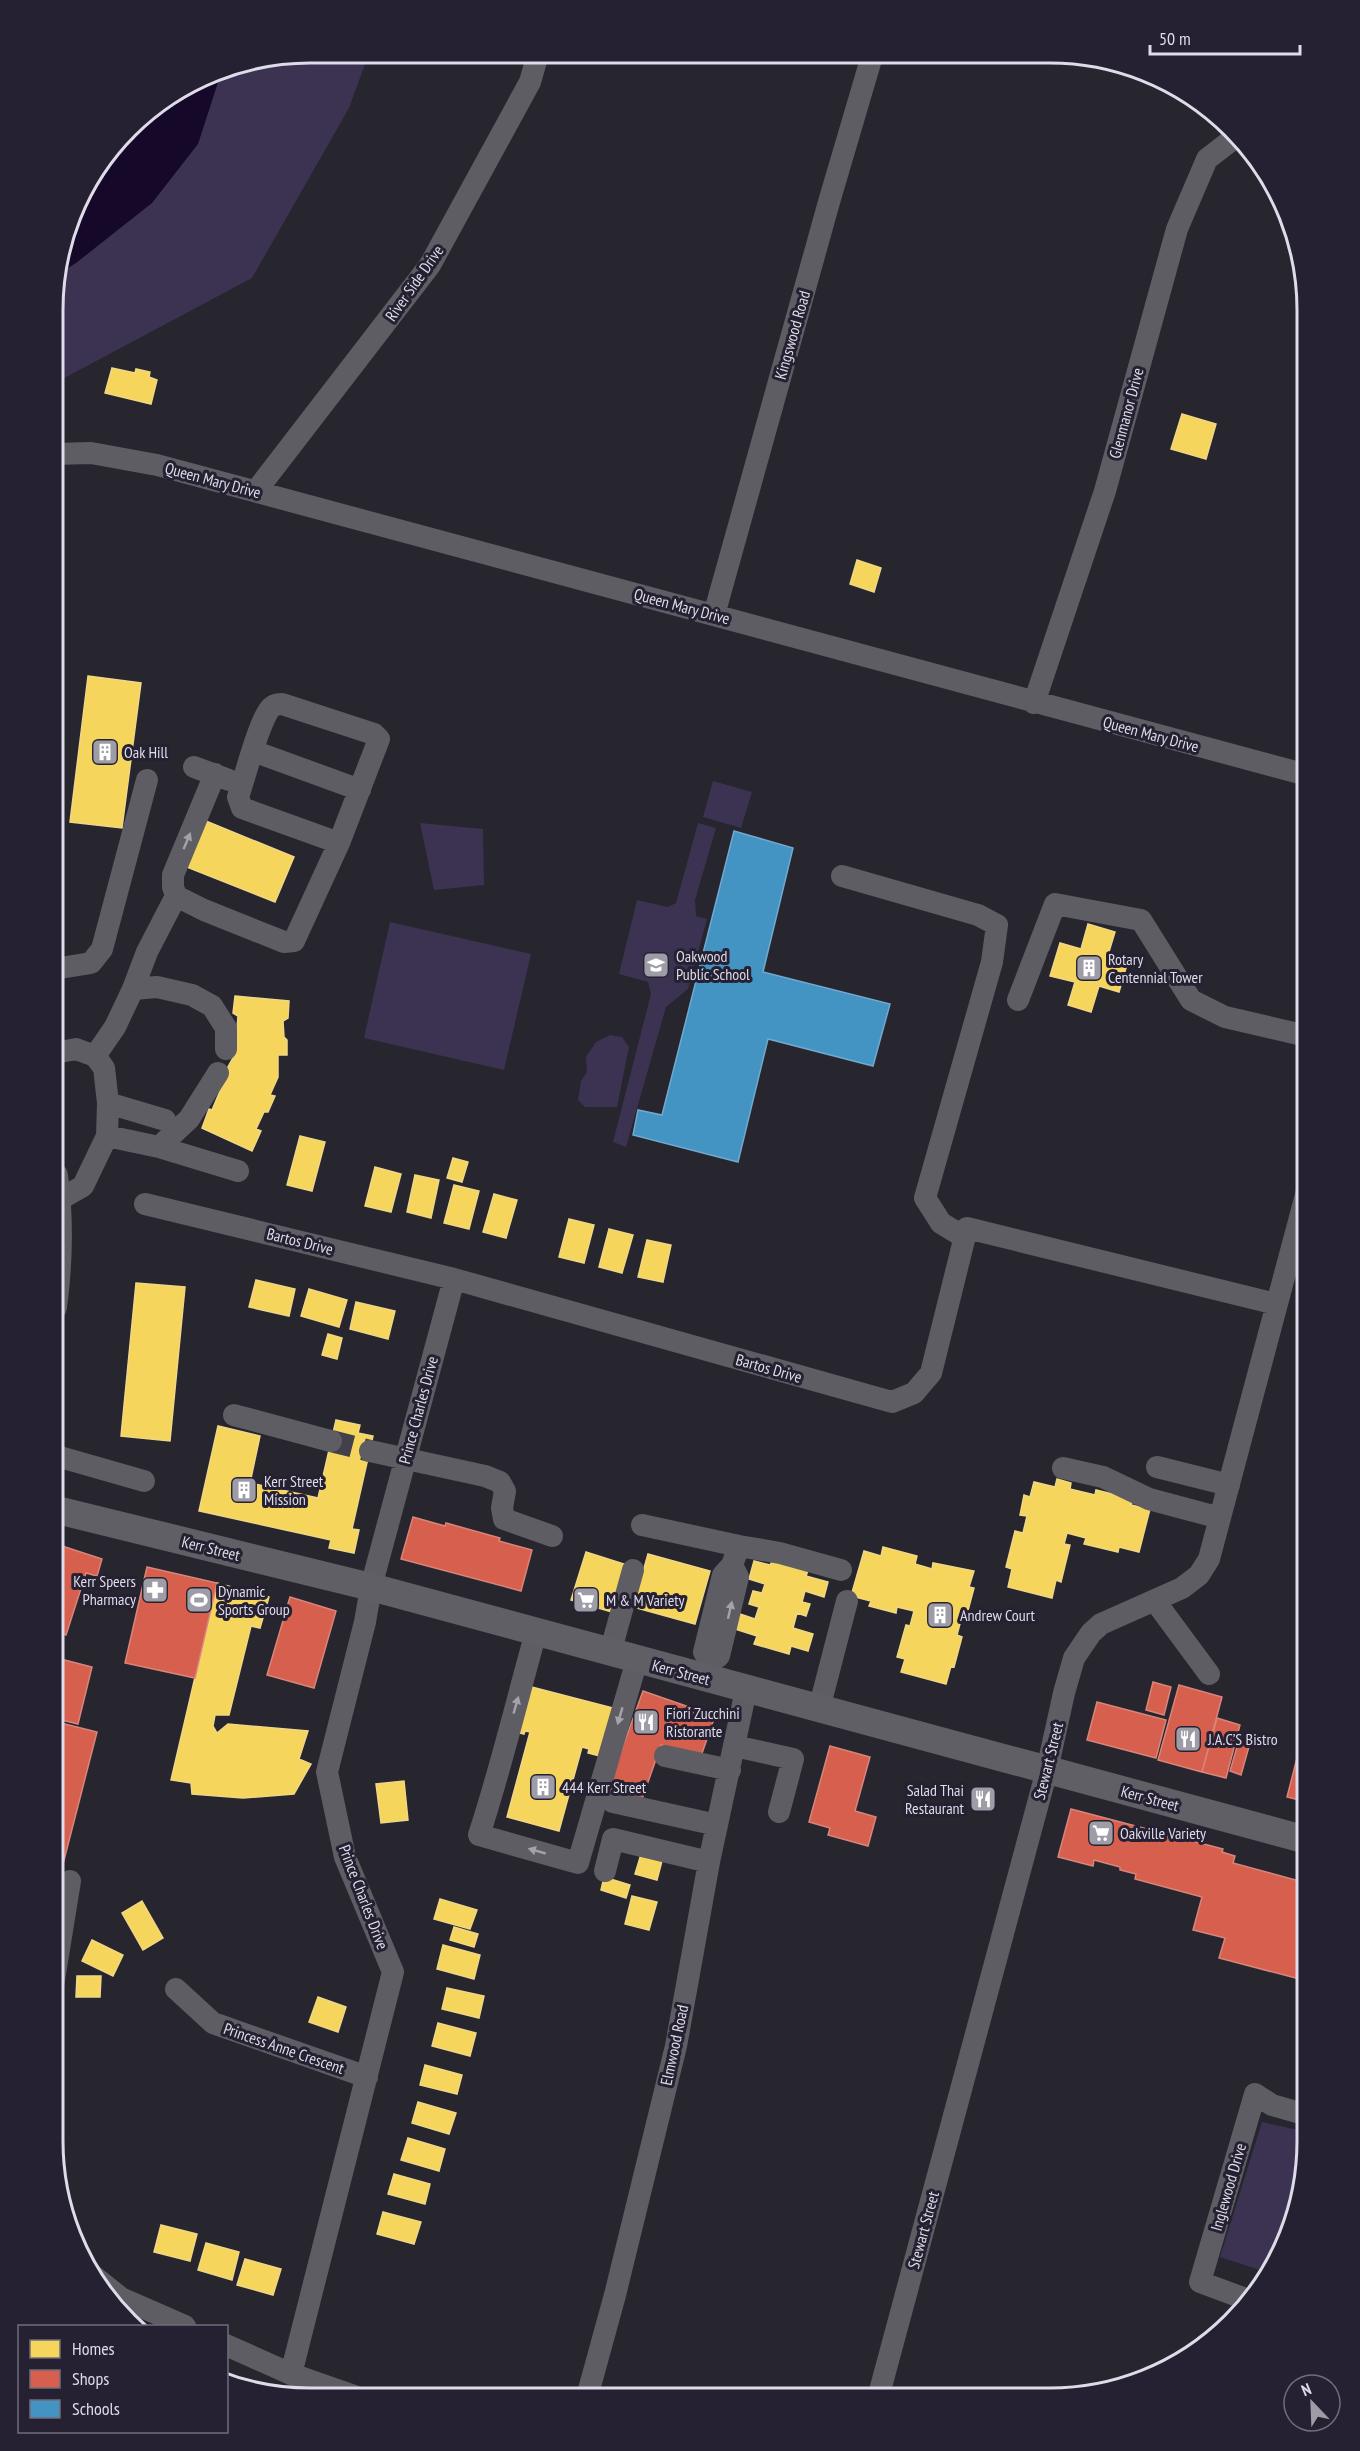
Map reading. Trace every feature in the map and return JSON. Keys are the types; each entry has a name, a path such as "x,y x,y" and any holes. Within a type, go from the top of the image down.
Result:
{"main road":[{"name":"Kerr Street","path":"63,1511 371,1587 623,1656 707,1670 746,1690 1297,1837"}],"street":[{"name":"River Side Drive","path":"256,491 430,265 530,82 535,63"},
{"name":"Kingswood Road","path":"714,615 870,63"},
{"name":"Glenmanor Drive","path":"1034,703 1105,491 1176,229 1207,159 1230,141"},
{"name":"Queen Mary Drive","path":"63,454 91,453 157,465 1297,773"},
{"path":"242,784 204,771 173,874 176,896 204,910 292,943 339,843 379,737 282,704 275,704 269,710 242,784 238,797 242,808 339,843"},
{"path":"254,751 360,790"},
{"path":"63,968 91,963 98,958 147,780"},
{"path":"842,876 978,915 998,925 992,962 925,1198 940,1223 964,1237 967,1228 1276,1304"},
{"path":"95,1056 115,1027 147,952 176,896"},
{"path":"1018,1000 1055,904 1141,920 1191,1000 1225,1017 1297,1034"},
{"path":"133,989 157,987 192,995 212,1006 226,1028 226,1049"},
{"path":"63,1052 76,1050 95,1056 104,1068 108,1103 107,1136 83,1186 63,1188"},
{"path":"159,1147 189,1119 218,1072"},
{"path":"108,1103 165,1120"},
{"path":"107,1136 159,1147 238,1171"},
{"name":"Bartos Drive","path":"145,1204 454,1279 892,1402 914,1393 931,1373 964,1237"},
{"name":"Stewart Street","path":"881,2388 1047,1770 1074,1658 1101,1624 1182,1588 1199,1575 1209,1558 1297,1227"},
{"name":"Prince Charles Drive","path":"291,2374 393,1972 345,1857 327,1772 365,1622 371,1587 454,1279"},
{"path":"234,1414 331,1441"},
{"path":"370,1451 486,1476 500,1482 505,1491 502,1508 504,1519 552,1536"},
{"path":"63,1458 144,1481"},
{"path":"1157,1467 1229,1485"},
{"path":"1063,1468 1103,1478 1149,1499 1220,1518"},
{"path":"642,1525 735,1555 780,1553 841,1570"},
{"path":"707,1670 719,1656 738,1577 735,1555"},
{"path":"536,1632 502,1763 479,1835 578,1863 623,1656 633,1570"},
{"path":"819,1709 847,1601"},
{"path":"1155,1601 1209,1674"},
{"name":"Elmwood Road","path":"589,2388 618,2284 676,2046 709,1862 746,1690"},
{"path":"735,1746 793,1759 779,1812"},
{"path":"665,1756 730,1770"},
{"path":"613,1802 717,1825"},
{"path":"605,1871 613,1839 709,1862"},
{"path":"63,1924 70,1881"},
{"name":"Princess Anne Crescent","path":"176,1989 213,2023 368,2077"},
{"name":"Inglewood Drive","path":"1241,2297 1200,2282 1256,2094 1272,2105 1297,2112"},
{"path":"117,2295 183,2325"},
{"path":"228,2346 291,2374 331,2388"}],"shaded area":[{"path":"365,63 349,108 252,278 63,379 63,310 65,278 71,246 96,186 135,135 186,96 230,76 278,65"},
{"path":"219,81 198,144 152,203 67,269 71,246 82,215 96,186 124,147 160,114 186,96"},
{"path":"713,781 752,792 741,828 703,817"},
{"path":"420,823 483,829 484,885 434,890"},
{"path":"698,823 716,828 695,900 696,916 707,919 688,989 666,1007 626,1147 613,1142 651,994 648,982 619,974 637,900 668,907 676,903"},
{"path":"390,922 531,954 504,1070 364,1038"},
{"path":"610,1035 622,1037 629,1047 617,1107 585,1107 578,1100 581,1081 587,1072 586,1057 596,1042"},
{"path":"1262,2122 1297,2130 1295,2173 1289,2205 1264,2265 1260,2270 1220,2257"}],"building: Homes":[{"path":"112,368 135,373 136,369 150,372 149,377 157,380 151,404 105,393"},
{"path":"1182,414 1216,424 1206,459 1171,449"},
{"path":"857,560 881,568 874,592 850,584"},
{"name":"Oak Hill","path":"88,676 141,683 122,828 70,822"},
{"path":"201,819 294,857 275,902 182,865"},
{"name":"Rotary Centennial Tower","path":"1088,924 1115,932 1108,955 1128,961 1119,992 1099,986 1091,1012 1068,1005 1075,982 1050,976 1060,943 1081,949"},
{"path":"235,996 289,1001 288,1018 283,1021 287,1055 278,1055 278,1077 270,1095 275,1096 268,1112 264,1112 256,1129 261,1131 252,1151 202,1128 209,1109 212,1110 220,1091 216,1089 235,1054 238,1016 233,1013"},
{"path":"300,1136 325,1142 312,1191 287,1185"},
{"path":"453,1158 468,1162 462,1182 447,1178"},
{"path":"375,1167 401,1174 391,1212 365,1206"},
{"path":"415,1175 439,1180 431,1218 407,1212"},
{"path":"454,1185 479,1191 469,1229 444,1223"},
{"path":"494,1194 517,1200 506,1238 483,1232"},
{"path":"569,1219 594,1225 584,1263 559,1257"},
{"path":"609,1229 633,1235 622,1273 599,1267"},
{"path":"647,1240 671,1245 663,1282 638,1277"},
{"path":"256,1280 295,1289 289,1316 249,1307"},
{"path":"136,1283 185,1287 170,1441 121,1436"},
{"path":"309,1289 347,1300 339,1327 301,1316"},
{"path":"356,1302 395,1311 388,1339 350,1329"},
{"path":"328,1334 342,1338 337,1359 322,1355"},
{"name":"Kerr Street Mission","path":"336,1420 360,1425 358,1433 373,1436 352,1529 359,1530 354,1553 329,1548 331,1540 199,1511 218,1426 260,1436 250,1483 318,1498"},
{"path":"1057,1479 1071,1483 1070,1489 1095,1495 1096,1490 1133,1499 1131,1505 1150,1509 1139,1552 1119,1547 1118,1552 1084,1544 1086,1538 1067,1533 1064,1544 1070,1545 1061,1582 1056,1580 1052,1598 1008,1587 1012,1569 1006,1567 1015,1531 1023,1533 1027,1516 1020,1515 1024,1495 1030,1497 1034,1482 1055,1487"},
{"name":"Andrew Court","path":"883,1547 917,1556 915,1564 932,1569 933,1563 974,1571 969,1587 974,1588 966,1618 962,1616 957,1635 962,1637 954,1667 951,1666 946,1684 901,1672 905,1659 897,1657 906,1625 910,1626 914,1611 897,1607 896,1613 869,1606 871,1601 851,1596 864,1551 881,1556"},
{"path":"586,1552 627,1565 612,1612 571,1600"},
{"path":"648,1554 710,1571 695,1624 633,1607"},
{"path":"774,1558 809,1568 806,1576 828,1582 824,1597 805,1591 802,1602 810,1604 806,1616 797,1613 793,1628 813,1634 808,1651 791,1646 789,1654 754,1644 757,1636 735,1629 740,1614 755,1619 759,1607 749,1604 753,1591 762,1593 765,1584 749,1579 754,1561 770,1565"},
{"path":"217,1583 269,1597 260,1628 251,1626 229,1715 215,1715 213,1726 217,1733 228,1724 308,1731 299,1759 311,1764 294,1794 243,1798 192,1794 191,1783 171,1780"},
{"name":"444 Kerr Street","path":"524,1685 613,1708 600,1756 588,1753 589,1749 582,1747 559,1831 507,1817 530,1732 525,1731 524,1734 512,1731"},
{"path":"404,1781 408,1820 381,1823 376,1784"},
{"path":"642,1851 663,1857 657,1880 635,1874"},
{"path":"604,1877 630,1885 626,1898 601,1890"},
{"path":"632,1896 657,1902 649,1930 625,1924"},
{"path":"440,1899 477,1910 470,1929 434,1919"},
{"path":"142,1901 163,1938 143,1950 122,1913"},
{"path":"454,1927 478,1934 474,1947 450,1940"},
{"path":"92,1940 123,1955 113,1976 82,1961"},
{"path":"443,1945 480,1955 474,1979 437,1969"},
{"path":"77,1976 101,1976 100,1997 76,1997"},
{"path":"447,1988 484,1996 479,2018 442,2009"},
{"path":"318,1997 346,2007 338,2032 309,2022"},
{"path":"438,2023 476,2033 470,2056 432,2046"},
{"path":"425,2065 462,2075 457,2094 420,2085"},
{"path":"418,2102 456,2113 449,2134 412,2123"},
{"path":"408,2138 445,2149 439,2171 401,2160"},
{"path":"394,2174 430,2184 425,2204 388,2194"},
{"path":"383,2212 421,2222 414,2244 377,2234"},
{"path":"161,2225 197,2234 190,2261 154,2252"},
{"path":"206,2243 239,2252 232,2280 198,2270"},
{"path":"245,2259 281,2269 273,2295 237,2285"}],"building: Shops":[{"path":"413,1517 445,1526 446,1523 500,1538 499,1541 532,1550 521,1591 401,1559"},
{"path":"63,1546 102,1559 97,1576 86,1573 66,1635 63,1634"},
{"path":"147,1567 217,1583 195,1678 125,1663"},
{"path":"290,1597 336,1611 314,1688 267,1675"},
{"path":"63,1660 92,1667 78,1724 63,1720"},
{"path":"1153,1682 1171,1687 1164,1715 1146,1710"},
{"name":"J.A.C’S Bistro","path":"1179,1685 1222,1697 1202,1772 1158,1760"},
{"path":"643,1691 715,1716 700,1759 661,1745 640,1805 606,1793"},
{"path":"1097,1702 1166,1720 1156,1758 1087,1740"},
{"path":"1217,1718 1240,1725 1226,1778 1202,1772"},
{"path":"63,1724 97,1732 63,1864"},
{"path":"1239,1740 1250,1743 1241,1775 1230,1771"},
{"path":"830,1746 870,1757 855,1811 876,1817 868,1846 828,1835 830,1828 809,1822"},
{"path":"1297,1758 1297,1800 1287,1797"},
{"path":"1071,1809 1223,1849 1222,1852 1235,1856 1233,1863 1297,1880 1297,1978 1219,1958 1225,1938 1193,1930 1202,1897 1135,1879 1136,1874 1120,1870 1120,1867 1094,1860 1093,1866 1058,1857"}],"building: Schools":[{"path":"734,831 793,848 763,972 890,1004 873,1066 768,1039 738,1162 633,1135 638,1110 662,1115"}],"tunnel":[{"path":"331,1441 370,1451"}],"place":[{"name":"Oak Hill","path":"105,752"},
{"name":"Oakwood Public School","path":"656,965"},
{"name":"Rotary Centennial Tower","path":"1089,968"},
{"name":"Kerr Street Mission","path":"244,1490"},
{"name":"Kerr Speers Pharmacy","path":"155,1590"},
{"name":"Dynamic Sports Group","path":"199,1600"},
{"name":"M & M Variety","path":"586,1600"},
{"name":"Andrew Court","path":"940,1615"},
{"name":"Fiori Zucchini Ristorante","path":"646,1722"},
{"name":"J.A.C’S Bistro","path":"1188,1739"},
{"name":"444 Kerr Street","path":"543,1787"},
{"name":"Salad Thai Restaurant","path":"983,1799"},
{"name":"Oakville Variety","path":"1101,1833"}]}
